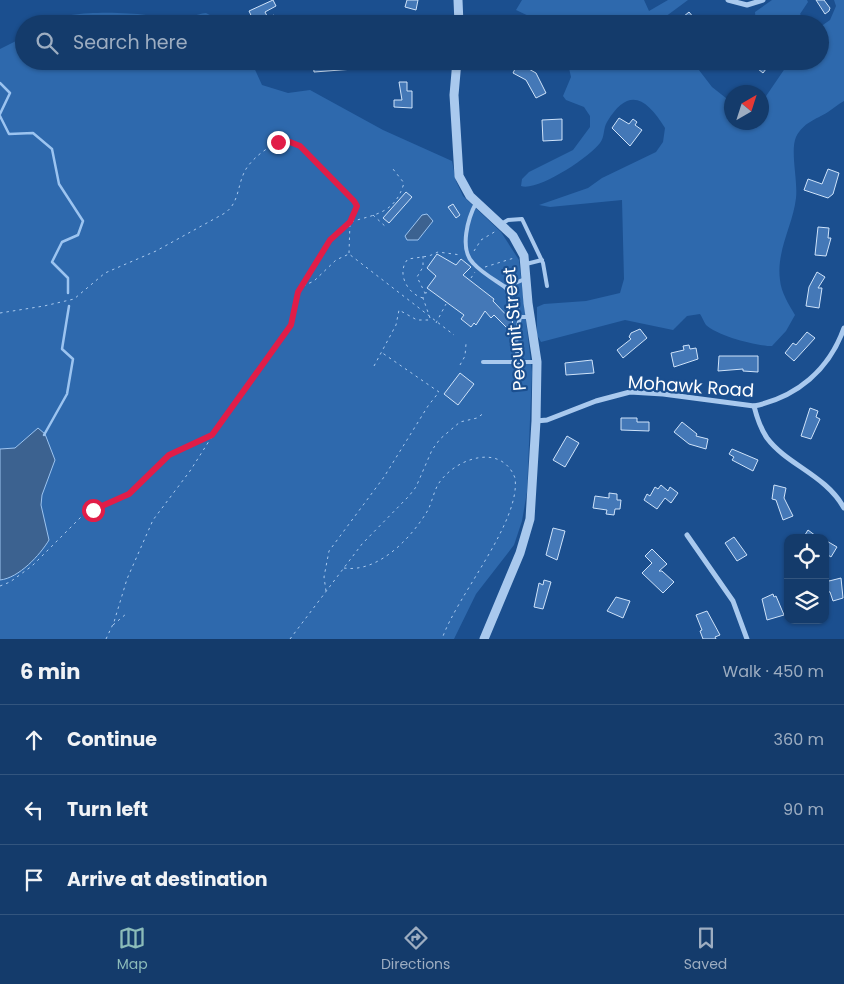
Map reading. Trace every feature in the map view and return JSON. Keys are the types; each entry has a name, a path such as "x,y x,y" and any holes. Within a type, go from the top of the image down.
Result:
{"street":[{"path":"458,0 459,15"},
{"path":"728,0 747,5 762,0"},
{"name":"Pecunit Street","path":"456,70 454,95 457,166 464,188 476,203 502,225 516,240 525,260 527,278 525,317 537,362 532,503 526,536 484,639"},
{"name":"Mohawk Road","path":"536,421 547,420 596,401 630,392 663,394 754,406 785,396 810,380 825,366 844,328"},
{"path":"754,406 757,419 768,439 817,478 844,508"},
{"path":"687,535 733,601 747,639"}],"lane":[{"path":"476,203 469,219 468,254 472,262 505,287 525,317 516,336 518,363"},
{"path":"502,225 508,220 522,219 542,260 547,286"},
{"path":"525,260 542,260"},
{"path":"505,287 517,280 527,278"},
{"path":"483,362 537,362"}],"path":[{"path":"0,313 74,299 105,273 156,251 225,213 232,206 246,169 256,158 278,142 290,142 300,146 354,201 357,206 350,222 349,254"},
{"path":"106,639 113,625 126,579 147,532 162,506 190,471 212,435 291,325 296,296 330,240 350,222 389,208 400,196 404,183 393,169"},
{"path":"373,215 387,228"},
{"path":"432,320 426,311 422,298 409,290 403,268 409,258 438,252 468,254 474,251 481,240 502,225"},
{"path":"349,254 418,310 454,335"},
{"path":"301,287 314,282 336,260 349,254"},
{"path":"471,278 480,269 511,260 518,255 525,260"},
{"path":"423,256 423,267 417,277 425,294"},
{"path":"422,298 425,294 431,292"},
{"path":"436,323 446,304"},
{"path":"374,366 396,325 399,310 417,320 432,320"},
{"path":"460,365 465,356 466,344"},
{"path":"326,591 324,577 330,551 384,477 428,406 439,392 381,352"},
{"path":"290,639 368,537 410,496 416,487 432,450 440,439 460,422 484,413"},
{"path":"0,586 16,578 32,566 78,519 129,494 169,455 212,435"},
{"path":"344,568 351,569 366,566 400,546 414,531 426,512 440,482 452,470 478,456 493,458 505,465 515,478 512,501 496,538 455,609 442,639"},
{"path":"113,625 126,614"}],"shaded area":[{"path":"522,0 644,0 649,11 668,0 688,0 668,15 527,15 516,10"},
{"path":"772,0 807,0 808,2 801,15 755,15 755,12"},
{"path":"834,0 844,0 844,101 806,125 799,132 794,143 796,198 779,269 782,289 795,315 786,331 772,346 757,344 719,333 706,325 700,314 687,316 673,330 625,320 541,342 537,335 537,307 544,304 586,301 620,293 624,279 622,200 550,207 539,205 588,188 602,178 656,152 663,142 665,128 645,104 638,100 630,100 615,110 606,124 602,141 586,156 550,179 539,184 521,186 522,179 529,172 573,150 590,127 590,116 584,107 566,100 563,96 571,77 569,70 699,70 712,87 724,96 724,130 769,130 769,92 784,70 829,70 830,20 836,6"},
{"path":"93,13 142,15 72,15"},
{"path":"15,42 15,70 255,70 262,85 288,93 310,90 383,130 452,161 456,181 463,196 501,232 519,260 532,372 527,492 522,521 514,545 476,594 454,639 0,639 0,49"},
{"path":"427,214 433,221 418,240 407,240 405,236 422,215"},
{"path":"38,428 45,434 55,460 42,495 41,505 49,540 35,559 28,565 14,575 0,580 0,449 15,448"}],"building":[{"path":"273,0 276,6 265,12 266,15 251,15 249,11"},
{"path":"407,0 418,0 416,10 405,7"},
{"path":"816,0 824,0 830,8 829,11 825,14"},
{"path":"314,70 341,70 314,72"},
{"path":"514,70 531,70 536,73 546,93 536,98 526,80 513,73"},
{"path":"399,82 407,82 407,91 412,91 412,108 394,107 394,100 402,100"},
{"path":"619,118 629,124 633,119 637,122 635,125 642,130 630,146 612,128"},
{"path":"562,119 562,140 543,141 542,120"},
{"path":"828,169 839,173 833,194 828,198 804,190 808,179 822,184"},
{"path":"406,192 412,197 389,223 383,218"},
{"path":"453,204 460,215 456,218 448,207"},
{"path":"818,227 829,228 828,238 831,238 826,256 815,255"},
{"path":"437,254 456,265 461,259 471,267 463,275 494,299 493,301 513,322 507,328 494,315 491,318 485,311 476,325 474,323 471,327 461,319 464,315 427,288 436,276 427,268"},
{"path":"817,272 825,277 818,288 822,288 819,308 806,306 809,287"},
{"path":"640,329 647,338 623,358 617,350 631,339 629,337 631,333"},
{"path":"807,332 815,338 794,361 785,353 793,343 796,345"},
{"path":"689,345 690,349 696,348 698,359 674,367 671,353 684,350 683,346"},
{"path":"719,356 758,356 758,372 743,371 743,369 718,371"},
{"path":"592,360 594,373 566,375 565,363"},
{"path":"460,373 474,384 458,405 444,394"},
{"path":"810,408 818,411 816,417 820,419 811,439 801,436"},
{"path":"621,418 637,418 637,422 649,422 649,431 621,430"},
{"path":"682,422 697,434 696,436 708,439 706,449 689,444 674,432"},
{"path":"567,436 579,443 565,467 553,460"},
{"path":"732,449 758,460 753,471 732,460 734,457 729,454"},
{"path":"661,485 668,491 670,487 678,493 671,503 665,498 657,509 644,500 647,494 650,496 655,487 658,489"},
{"path":"774,485 786,488 784,498 793,516 783,520 776,500 772,499"},
{"path":"609,493 617,494 617,500 621,500 620,509 615,509 614,515 606,514 607,510 593,508 595,496 609,498"},
{"path":"553,528 565,531 557,560 546,555"},
{"path":"808,530 813,534 806,534"},
{"path":"734,537 747,555 737,561 725,543"},
{"path":"829,542 837,547 831,557 829,556"},
{"path":"652,549 667,564 659,571 662,571 674,582 663,593 642,573 652,563 645,556"},
{"path":"841,578 843,598 833,601 829,592 829,581"},
{"path":"544,580 551,582 543,609 534,607 539,583 543,585"},
{"path":"773,594 774,597 776,596 784,615 767,620 762,599"},
{"path":"616,597 630,601 623,618 607,611"},
{"path":"707,611 720,635 715,637 716,639 703,639 700,631 702,630 696,615"}],"waterway":[{"path":"0,83 10,93 0,114"},
{"path":"0,116 9,134 33,133 52,149 59,184 83,221 78,235 62,242 52,262 68,278 68,293"},
{"path":"44,435 67,394 73,359 62,349 69,306"}],"route":[{"path":"93,510 129,494 169,455 212,435 291,325 296,296 330,240 350,222 357,204 300,146 294,142 278,142"}]}
